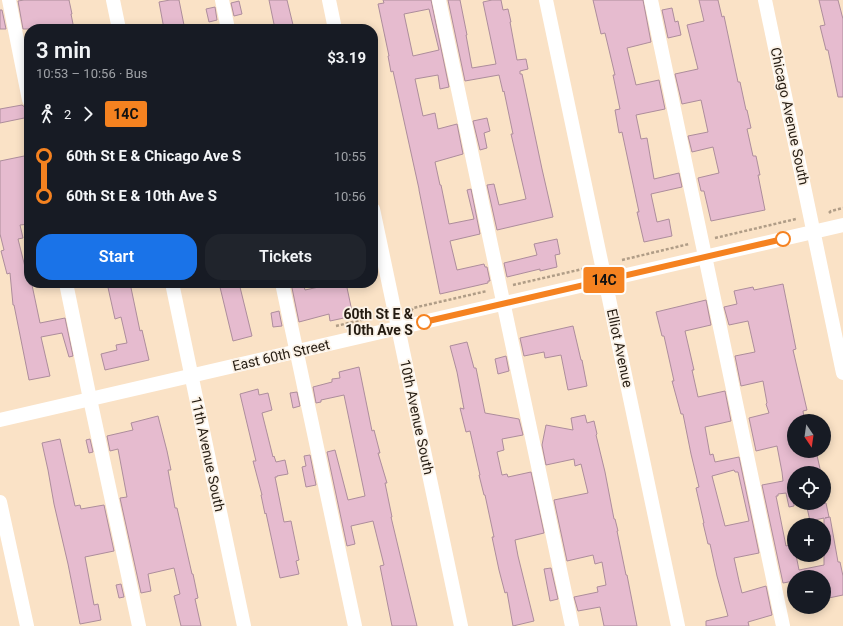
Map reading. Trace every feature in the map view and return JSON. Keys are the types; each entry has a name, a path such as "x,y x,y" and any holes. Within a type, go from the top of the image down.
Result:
{"street":[{"path":"9,0 24,75"},
{"path":"113,0 118,24"},
{"path":"222,0 227,24"},
{"path":"329,0 334,24"},
{"path":"440,0 572,626"},
{"name":"Elliot Avenue","path":"546,0 678,626"},
{"path":"651,0 783,626"},
{"name":"Chicago Avenue South","path":"766,0 843,373"},
{"name":"East 60th Street","path":"0,420 843,225"},
{"name":"10th Avenue South","path":"378,233 461,626"},
{"path":"67,288 140,626"},
{"name":"11th Avenue South","path":"173,288 244,626"},
{"path":"283,288 355,626"},
{"path":"0,502 26,626"}],"path":[{"path":"828,214 830,211 843,208"}],"building":[{"path":"69,0 73,24 24,24 23,29 18,1"},
{"path":"179,0 184,24 163,24 159,2"},
{"path":"269,0 287,0 293,24 274,24"},
{"path":"383,0 431,0 449,87 440,89 438,75 415,79 423,116 435,113 438,129 457,124 463,154 435,162 449,224 474,219 467,190 471,189 480,234 450,241 457,270 484,264 485,267 487,267 490,281 488,281 488,283 440,294 393,71 391,72 378,4 384,3","holes":["429,9 439,50 413,56 404,14"]},
{"path":"448,0 460,0 472,68 496,64 483,2 501,0 503,10 508,9 517,60 526,59 528,69 520,71 520,74 522,74 553,217 497,230 487,185 494,184 499,205 526,199 511,134 513,134 504,91 503,92 499,75 465,81"},
{"path":"593,0 643,0 651,42 627,48 636,85 659,80 665,109 636,115 641,139 647,138 654,179 679,173 682,187 651,194 657,222 669,219 672,236 644,242 622,132 619,133 615,110 620,109 613,75 615,75 605,33 601,34"},
{"path":"699,0 718,0 722,17 724,16 738,82 740,82 751,128 747,129 753,156 756,156 765,210 711,221 704,191 701,191 698,178 719,173 713,147 692,152 688,136 708,132 701,100 682,104 675,74 698,69 687,25 704,21"},
{"path":"819,0 838,0 843,19 843,97 838,97 828,50 826,50 820,26 825,25"},
{"path":"239,1 242,14 234,16 231,3"},
{"path":"215,7 217,20 209,22 206,9"},
{"path":"672,8 675,22 678,21 681,35 668,38 662,10"},
{"path":"0,10 2,10 6,29 0,29"},
{"path":"22,105 24,106 24,118 0,123 0,109"},
{"path":"487,118 490,131 484,133 487,148 480,150 473,121"},
{"path":"24,156 24,225 20,225 23,238 18,239 24,263 24,288 33,288 40,323 65,318 73,356 69,357 62,333 41,337 50,376 29,380 13,305 10,273 7,274 1,251 4,250 0,234 0,161"},
{"path":"557,239 560,254 555,255 557,267 540,271 540,269 507,277 504,263 537,255 534,244"},
{"path":"783,284 796,349 793,350 807,410 803,411 803,414 787,414 787,458 818,458 819,466 787,466 787,498 786,493 778,494 778,496 776,496 787,546 787,562 797,562 799,570 787,570 787,582 783,583 762,485 783,481 777,446 756,451 749,418 769,413 766,404 763,381 741,386 735,356 755,352 748,321 729,325 724,307 737,304 734,291 753,287 754,290"},
{"path":"108,288 131,288 140,331 142,330 149,360 105,370 101,354 117,350 116,345 127,343 121,317 115,319"},
{"path":"220,288 240,288 252,336 233,341"},
{"path":"292,288 304,288 305,290 314,288 347,288 353,316 330,321 329,314 299,322"},
{"path":"706,300 711,325 685,331 694,370 692,370 698,397 725,391 731,421 705,427 710,455 713,454 715,462 739,457 759,553 734,558 742,593 766,586 772,615 748,622 749,626 706,626 706,621 728,616 710,544 708,544 703,523 696,488 699,487 683,414 681,414 672,381 674,381 664,336 662,336 656,312","holes":["734,470 735,472 738,472 749,521 725,526 712,476"]},
{"path":"279,311 282,326 273,327 271,313"},
{"path":"573,326 587,386 568,390 561,355 545,358 544,352 524,356 520,338"},
{"path":"467,342 474,368 476,368 485,413 519,419 523,435 502,439 504,450 497,452 502,475 507,474 508,477 531,472 544,533 515,540 534,621 513,626 507,592 505,593 499,570 492,537 494,537 470,431 466,432 460,408 464,409 450,346"},
{"path":"506,356 509,371 498,374 495,359"},
{"path":"359,367 372,431 374,430 380,453 378,453 387,483 385,483 391,517 417,626 392,626 380,566 384,565 373,521 351,526 355,544 347,546 327,452 335,450 348,500 365,496 344,395 321,400 321,402 316,403 313,387 332,382 332,379 340,378 339,372"},
{"path":"258,389 259,395 268,393 272,410 262,413 273,457 274,456 276,462 285,460 288,474 275,477 284,522 291,521 299,560 296,561 299,574 280,578 253,461 256,461 240,394"},
{"path":"297,392 300,406 293,408 290,393"},
{"path":"585,415 587,423 594,421 637,626 604,626 600,607 578,611 574,597 598,592 597,587 606,585 602,562 595,564 593,555 567,561 554,500 588,493 581,464 575,466 574,459 546,465 542,445 546,425 573,430 571,418"},
{"path":"158,416 171,470 168,470 175,508 177,508 198,598 195,599 201,626 181,626 174,596 180,594 174,568 148,574 151,591 141,593 120,498 127,497 118,449 110,451 107,436 133,430 131,423"},
{"path":"60,439 75,506 80,505 81,509 104,505 114,551 85,557 94,605 98,604 101,620 80,624 42,443"},
{"path":"90,439 93,452 89,453 86,440"},
{"path":"310,455 316,485 306,487 302,467 306,466 304,456"},
{"path":"808,510 828,510 829,517 809,518"},
{"path":"831,523 838,562 840,562 843,576 843,595 831,598 831,570 799,570 824,565 824,562 831,562"},
{"path":"551,568 558,599 550,601 544,569"},
{"path":"121,584 124,597 119,598 116,585"}],"bus line":[{"name":"14C","path":"424,322 783,239"}],"place":[{"name":"60th St E & 10th Ave S","path":"424,322"}]}
